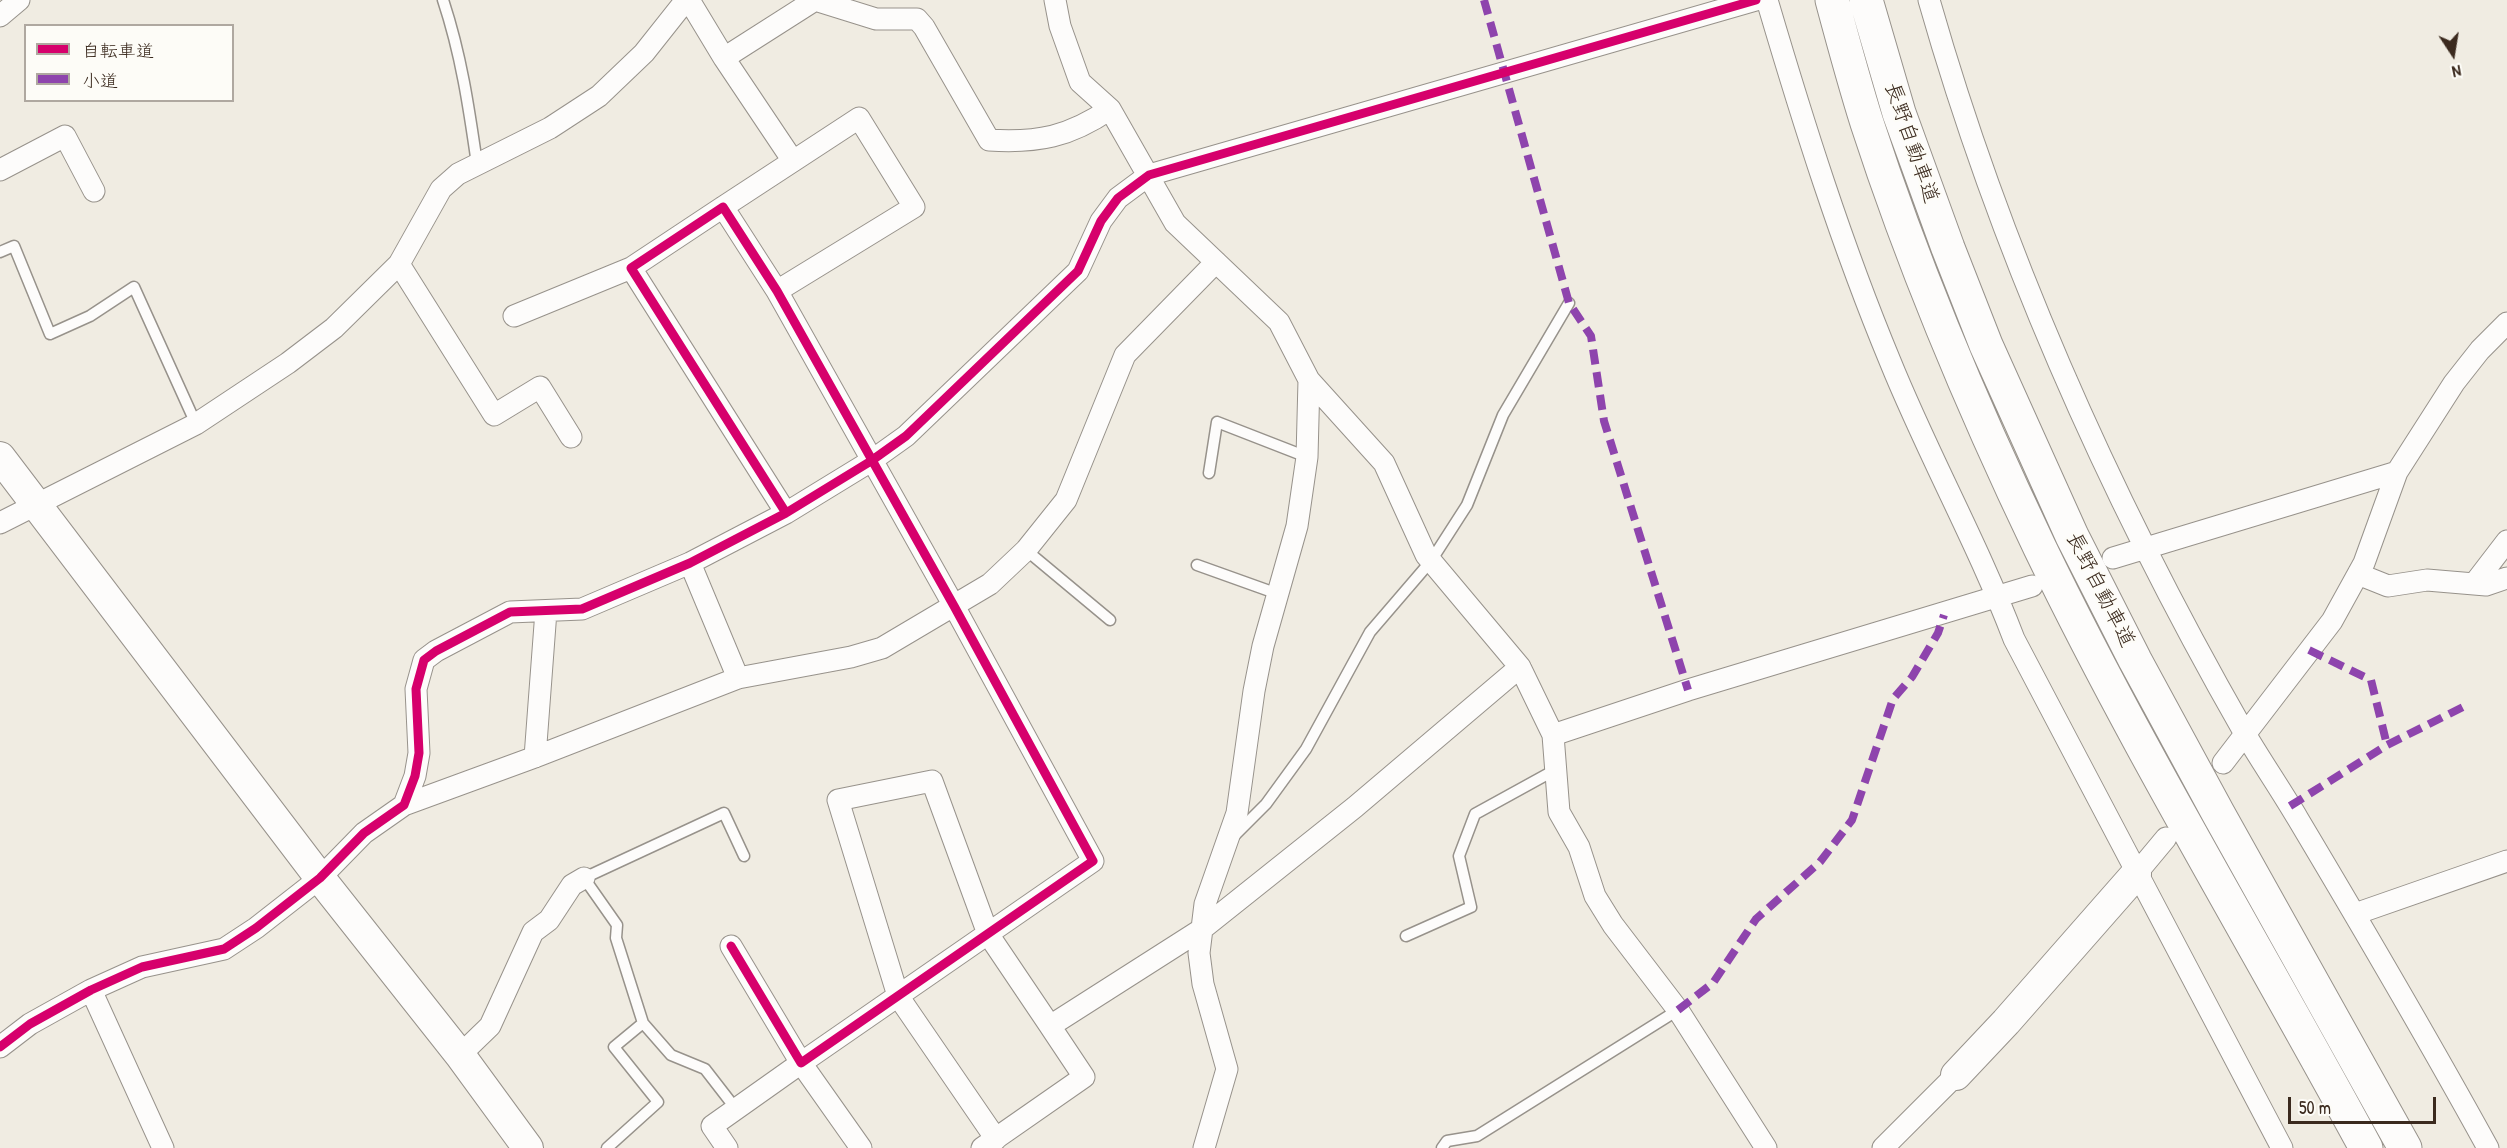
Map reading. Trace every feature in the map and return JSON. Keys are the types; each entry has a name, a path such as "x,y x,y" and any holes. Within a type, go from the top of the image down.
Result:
{"highway":[{"name":"長野自動車道","path":"1832,0 1867,123 1914,256 1993,447 2041,550 2104,674 2189,832 2366,1148"},
{"name":"長野自動車道","path":"1866,0 1899,113 1948,248 1986,345 2067,525 2218,813 2405,1148"}],"street":[{"path":"0,16 19,0"},
{"path":"0,523 196,424 288,363 334,328 399,264 441,189 458,174 550,128 599,96 644,53 687,0 793,161"},
{"path":"724,58 815,0 876,19 917,20 924,27 989,140 1020,142 1048,139 1090,123 1110,109"},
{"path":"1055,0 1060,26 1080,82 1110,109 1176,223 1279,322 1309,380 1384,463 1431,561 1520,667 1553,735 1560,812 1579,847 1594,896 1613,925 1678,1010 1766,1148"},
{"path":"404,805 415,776 419,753 416,689 424,660 436,651 510,612 582,609 690,563 786,513 871,461 906,436 1078,271 1101,221 1118,198 1149,175 1756,0"},
{"path":"1767,0 1806,132 1889,360 1932,460 1998,598 2014,639 2282,1148"},
{"path":"1929,0 1994,199 2025,282 2068,386 2145,547 2245,733 2355,914 2488,1148"},
{"path":"514,316 631,268 859,118 914,207 777,291"},
{"path":"0,170 65,136 94,191"},
{"path":"723,207 777,291 954,606 1093,861 712,1126 728,1148"},
{"path":"0,1047 30,1024 91,990 142,967 224,949 256,928 320,878 364,833 404,805 738,678 852,657 882,648 990,584 1026,550 1066,500 1125,355 1216,262"},
{"path":"399,264 494,415 540,387 571,437"},
{"path":"631,268 786,513"},
{"path":"2223,763 2332,621 2364,563 2397,472 2454,383 2480,350 2507,323"},
{"path":"1204,1148 1227,1069 1203,984 1199,953 1204,904 1237,813 1254,691 1297,526 1307,457 1309,380"},
{"path":"0,457 320,878 460,1055 528,1148"},
{"path":"2112,558 2397,472"},
{"path":"2474,584 2507,541"},
{"path":"690,563 738,678"},
{"path":"2358,574 2388,586 2427,580 2486,585 2507,578"},
{"path":"1553,735 1688,690 2032,586"},
{"path":"535,757 546,611"},
{"path":"1050,1026 1202,928 1355,807 1520,667"},
{"path":"932,781 988,934 1084,1077 989,1143 898,996 838,800 932,781"},
{"path":"1883,1148 2014,1014 2166,838"},
{"path":"2355,914 2507,861"},
{"path":"460,1055 490,1026 533,932 549,920 572,885 584,878"},
{"path":"731,946 801,1063 861,1148"},
{"path":"91,990 163,1148"}],"lane":[{"path":"442,0 453,31 463,72 477,164"},
{"path":"0,252 14,246 50,334 90,316 134,287 196,424"},
{"path":"1226,844 1266,804 1306,749 1370,632 1431,561 1467,505 1503,415 1569,303"},
{"path":"1209,473 1217,422 1307,457"},
{"path":"1026,550 1110,620"},
{"path":"1197,566 1278,594"},
{"path":"1406,936 1471,907 1459,856 1475,814 1555,770"},
{"path":"736,1109 705,1069 671,1055 643,1023 616,938 617,925 584,878 724,813 744,856"},
{"path":"1442,1148 1447,1141 1477,1136 1678,1010"},
{"path":"607,1148 658,1102 614,1047 643,1023"}],"marked path":[{"path":"1484,0 1569,303 1591,336 1604,421 1688,690"},
{"path":"1678,1010 1713,983 1756,919 1820,862 1852,820 1893,699 1912,677 1938,633 1944,615"},
{"path":"2309,650 2371,680 2387,745"},
{"path":"2290,806 2387,745 2467,705"}],"cycle path":[{"path":"0,1047 30,1024 91,990 142,967 224,949 256,928 320,878 364,833 404,805 415,776 419,753 416,689 424,660 436,651 510,612 582,609 690,563 786,513 871,461 906,436 1078,271 1101,221 1118,198 1149,175 1756,0"},
{"path":"731,946 801,1063 1093,861 954,606 777,291 723,207 631,268 786,513"}]}
